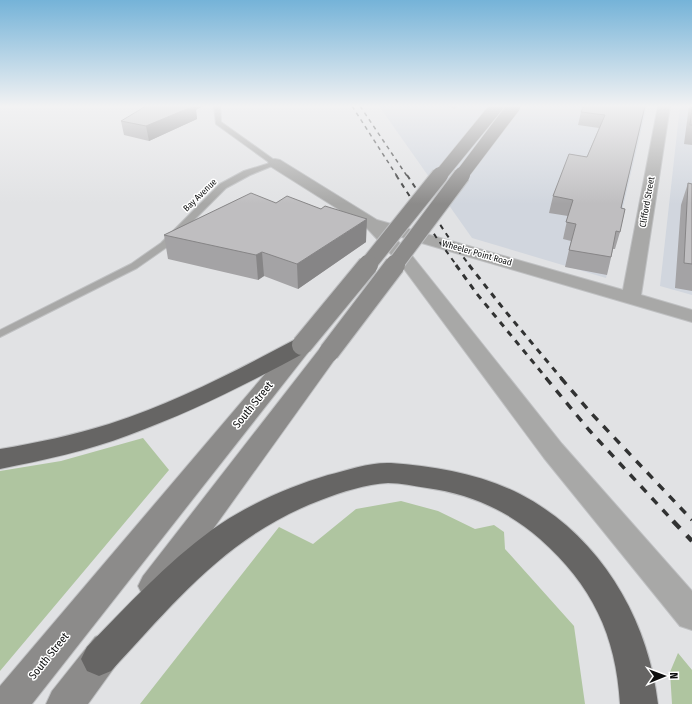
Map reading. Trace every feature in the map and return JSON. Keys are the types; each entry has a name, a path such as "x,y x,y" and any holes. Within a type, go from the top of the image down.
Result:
{"highway":[{"path":"0,459 55,448 132,426 220,389 302,345"},
{"path":"99,660 195,562 225,537 243,525 304,494 329,486 388,473 429,477 466,484 508,500 538,519 560,538 596,579 622,625 639,684 639,704"}],"main road":[{"name":"South Street","path":"9,704 470,139"},
{"path":"65,704 489,139"}],"street":[{"name":"Clifford Street","path":"631,298 658,139"},
{"name":"Wheeler Point Road","path":"275,163 371,222 692,316"},
{"path":"371,222 407,261 553,451 692,615"}],"lane":[{"path":"241,139 275,163"},
{"name":"Bay Avenue","path":"0,334 134,266 164,245 223,186 247,173 275,163"}],"shaded area":[{"path":"402,139 639,139 606,278 472,238"},
{"path":"676,139 692,139 692,295 660,286"}],"green space":[{"path":"143,438 169,470 0,671 0,471 61,461"},
{"path":"401,501 438,511 475,529 494,525 504,532 505,549 574,626 585,704 140,704 279,527 313,544 356,509"},
{"path":"678,653 692,670 692,704 672,704 670,672"}],"building":[{"path":"595,139 637,139 621,208 625,209 620,232 616,231 611,257 569,250 576,224 566,222 573,200 553,196 569,154 587,157"},
{"path":"688,183 692,184 692,264 684,263"},
{"path":"251,193 276,203 287,196 321,209 325,206 367,219 297,264 262,252 256,255 164,235"}],"railway":[{"path":"373,139 397,176"},
{"path":"382,139 407,176"},
{"path":"396,175 436,237 457,266"},
{"path":"407,175 451,241 470,266"},
{"path":"456,265 477,294 547,379"},
{"path":"469,265 562,379"},
{"path":"546,378 589,430 674,522"},
{"path":"561,378 591,413 692,520"},
{"path":"673,521 692,541"}]}
